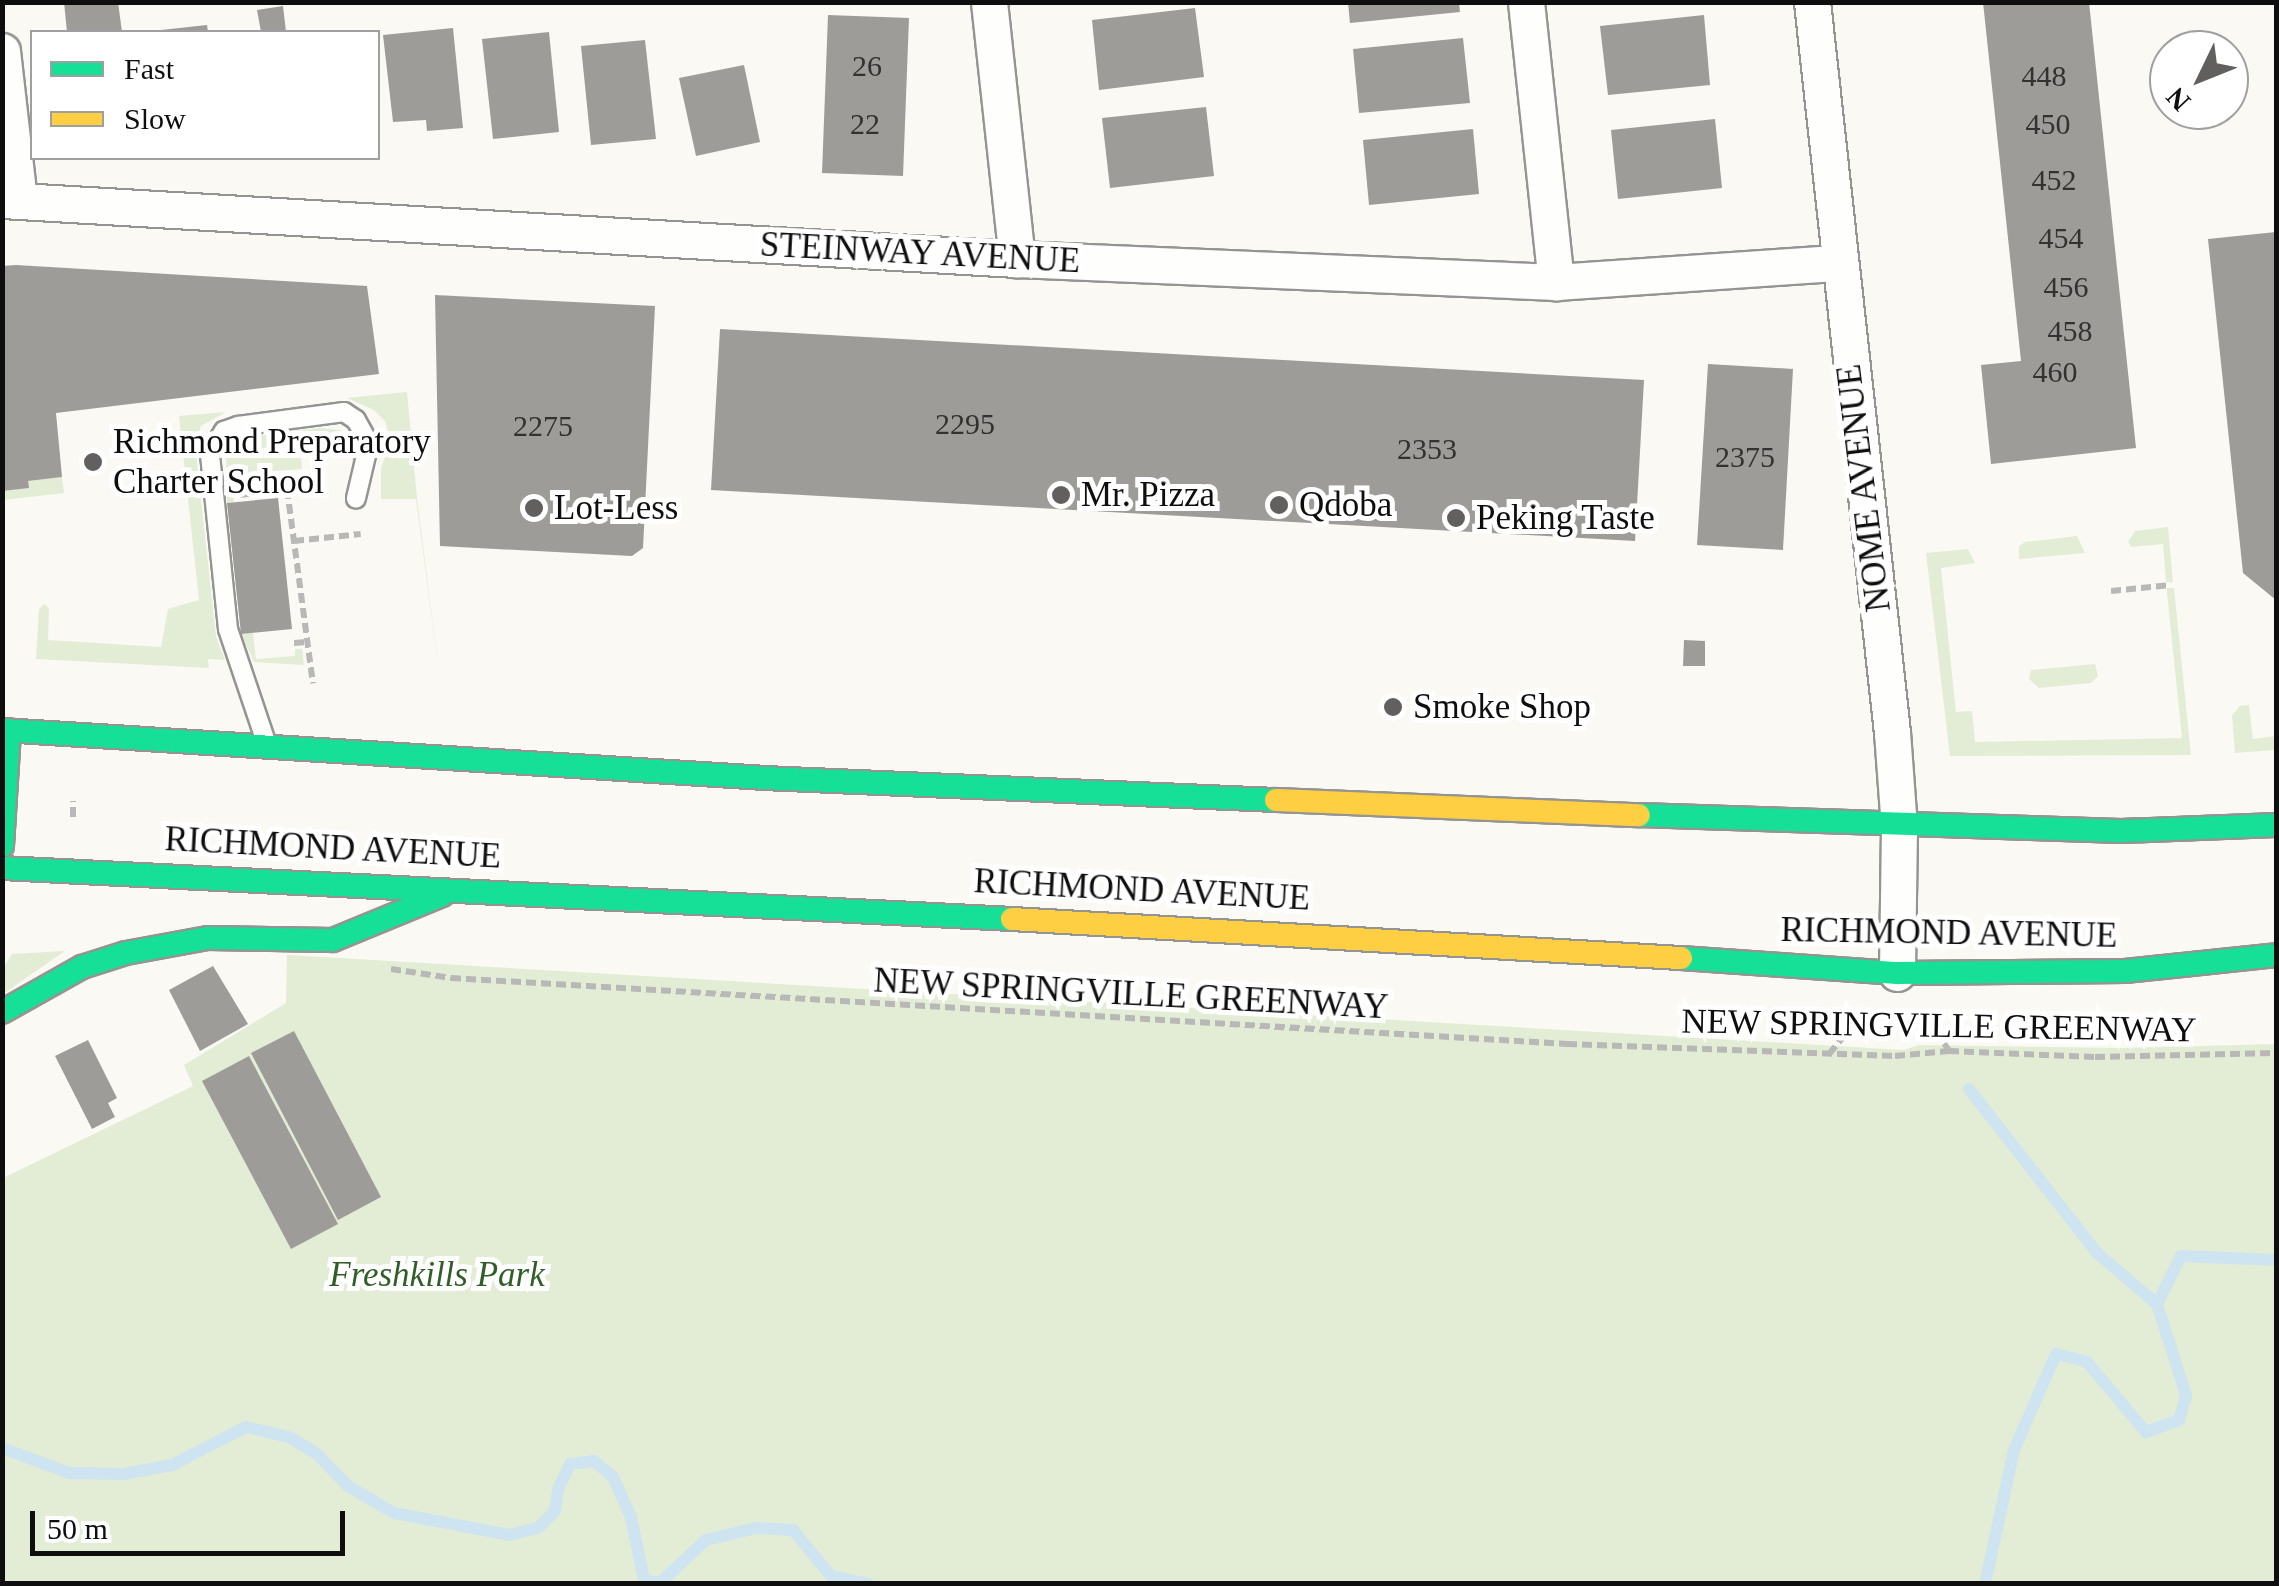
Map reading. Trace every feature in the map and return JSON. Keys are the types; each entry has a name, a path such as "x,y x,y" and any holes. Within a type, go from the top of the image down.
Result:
{"main road":[{"path":"2,846 6,730 764,778 1900,827 2121,831 2276,824"},
{"name":"RICHMOND AVENUE","path":"2,868 1459,942 1897,973 2125,972 2276,955"},
{"path":"2,1012 82,967 126,953 208,938 333,940 458,889"}],"street":[{"path":"990,2 1017,260"},
{"path":"1526,2 1556,282"},
{"name":"NOME AVENUE","path":"1812,2 1900,827 1897,973"},
{"path":"2,51 10,200"},
{"name":"STEINWAY AVENUE","path":"10,200 1017,260 1556,282 1838,263"}],"lane":[{"path":"267,747 228,629 210,454 224,431 238,426 344,412 356,420 369,443 356,498"}],"path":[{"path":"238,495 287,489 313,682"},
{"path":"294,540 361,534"},
{"path":"2112,591 2171,585"},
{"path":"294,643 308,642"},
{"path":"73,801 73,817"},
{"name":"NEW SPRINGVILLE GREENWAY","path":"386,969 452,978 1566,1044 1895,1056 1949,1051 2095,1056 2276,1053"}],"green space":[{"path":"407,392 439,672 416,499 381,499 381,468 391,441 385,421 374,410 347,398"},
{"path":"226,412 201,426 195,445 216,636 225,660 208,659 209,668 36,659 39,609 44,604 49,608 48,640 161,647 168,609 199,600 179,416"},
{"path":"319,428 340,430 351,437 358,455 354,473 350,442 300,448 302,469 275,471 275,482 232,486 234,502 227,503 226,457 247,457 254,447 254,436"},
{"path":"62,477 64,493 3,500 2,491 28,488 28,481"},
{"path":"2168,527 2173,582 2166,582 2163,544 2131,547 2128,542 2135,531"},
{"path":"2077,536 2085,553 2019,559 2019,546 2025,542"},
{"path":"1968,549 1975,563 1941,568 1956,712 1972,711 1975,742 2182,738 2167,593 2167,588 2174,588 2191,755 1950,756 1926,553"},
{"path":"253,633 256,659 295,656 295,649 302,649 304,665 254,662 241,634"},
{"path":"2095,664 2098,676 2091,683 2039,688 2029,679 2031,670"},
{"path":"2249,705 2253,739 2276,736 2276,750 2235,753 2232,715 2240,706"},
{"path":"65,951 3,994 3,968 12,954"},
{"name":"Freshkills Park","path":"287,955 1904,1050 1919,1045 2122,1048 2276,1044 2276,1583 3,1584 3,1178 193,1086 184,1065 286,1003"}],"building":[{"path":"64,2 118,2 122,30 67,30"},
{"path":"1348,2 1459,2 1460,12 1350,23"},
{"path":"1983,2 2089,2 2136,448 1991,464 1981,365 2021,361"},
{"path":"283,6 286,30 261,30 257,10"},
{"path":"1195,8 1204,77 1099,90 1092,20"},
{"path":"828,15 909,18 903,176 822,173"},
{"path":"1704,15 1710,85 1608,95 1600,26"},
{"path":"207,25 208,30 161,30"},
{"path":"453,28 463,128 427,131 426,120 393,122 383,35"},
{"path":"549,32 559,132 493,139 482,39"},
{"path":"1463,38 1470,103 1359,113 1353,49"},
{"path":"645,40 656,139 591,145 581,46"},
{"path":"744,65 760,142 696,156 679,78"},
{"path":"1206,107 1214,176 1110,188 1102,118"},
{"path":"1715,119 1722,188 1618,199 1611,130"},
{"path":"1473,129 1479,194 1369,205 1363,140"},
{"path":"2276,232 2276,600 2243,573 2208,239"},
{"path":"2,266 367,286 379,374 56,413 62,477 28,481 29,488 2,491"},
{"path":"435,295 655,306 643,548 632,556 440,546"},
{"path":"720,329 1644,380 1635,541 711,490"},
{"path":"1708,364 1793,369 1783,550 1697,545"},
{"path":"278,498 292,629 241,634 227,503"},
{"path":"1684,640 1705,641 1705,666 1683,666"},
{"path":"1386,695 1401,696 1400,719 1385,719"},
{"path":"213,966 248,1024 200,1051 169,990"},
{"path":"294,1031 381,1197 338,1220 251,1053"},
{"path":"88,1040 117,1098 108,1103 115,1117 92,1129 55,1056"},
{"path":"249,1056 338,1224 291,1249 202,1081"}],"waterway":[{"path":"1969,1089 2097,1253 2157,1304 2181,1256 2276,1260"},
{"path":"1985,1584 2014,1450 2056,1354 2087,1362 2146,1432 2179,1420 2186,1395 2157,1304"},
{"path":"2,1448 69,1473 123,1474 172,1465 246,1427 289,1437 317,1454 348,1486 394,1513 509,1535 538,1528 555,1511 558,1489 570,1464 594,1461 613,1477 631,1517 644,1580 660,1583 706,1540 756,1528 793,1530 831,1576 868,1584"}],"traffic: fast":[{"path":"2,730 764,778 1276,800"},
{"path":"2,846 9,730"},
{"path":"1639,815 2121,831 2276,825"},
{"path":"2,868 1012,919"},
{"path":"2,1012 82,967 126,953 208,938 333,940 442,895"},
{"path":"1681,958 1897,973 2125,971 2276,955"}],"traffic: slow":[{"path":"1276,800 1639,815"},
{"path":"1012,919 1681,958"}],"place":[{"name":"Richmond Preparatory Charter School","path":"93,462"},
{"name":"Mr. Pizza","path":"1061,495"},
{"name":"Qdoba","path":"1279,505"},
{"name":"Lot-Less","path":"534,508"},
{"name":"Peking Taste","path":"1456,518"},
{"name":"Smoke Shop","path":"1393,707"}]}
